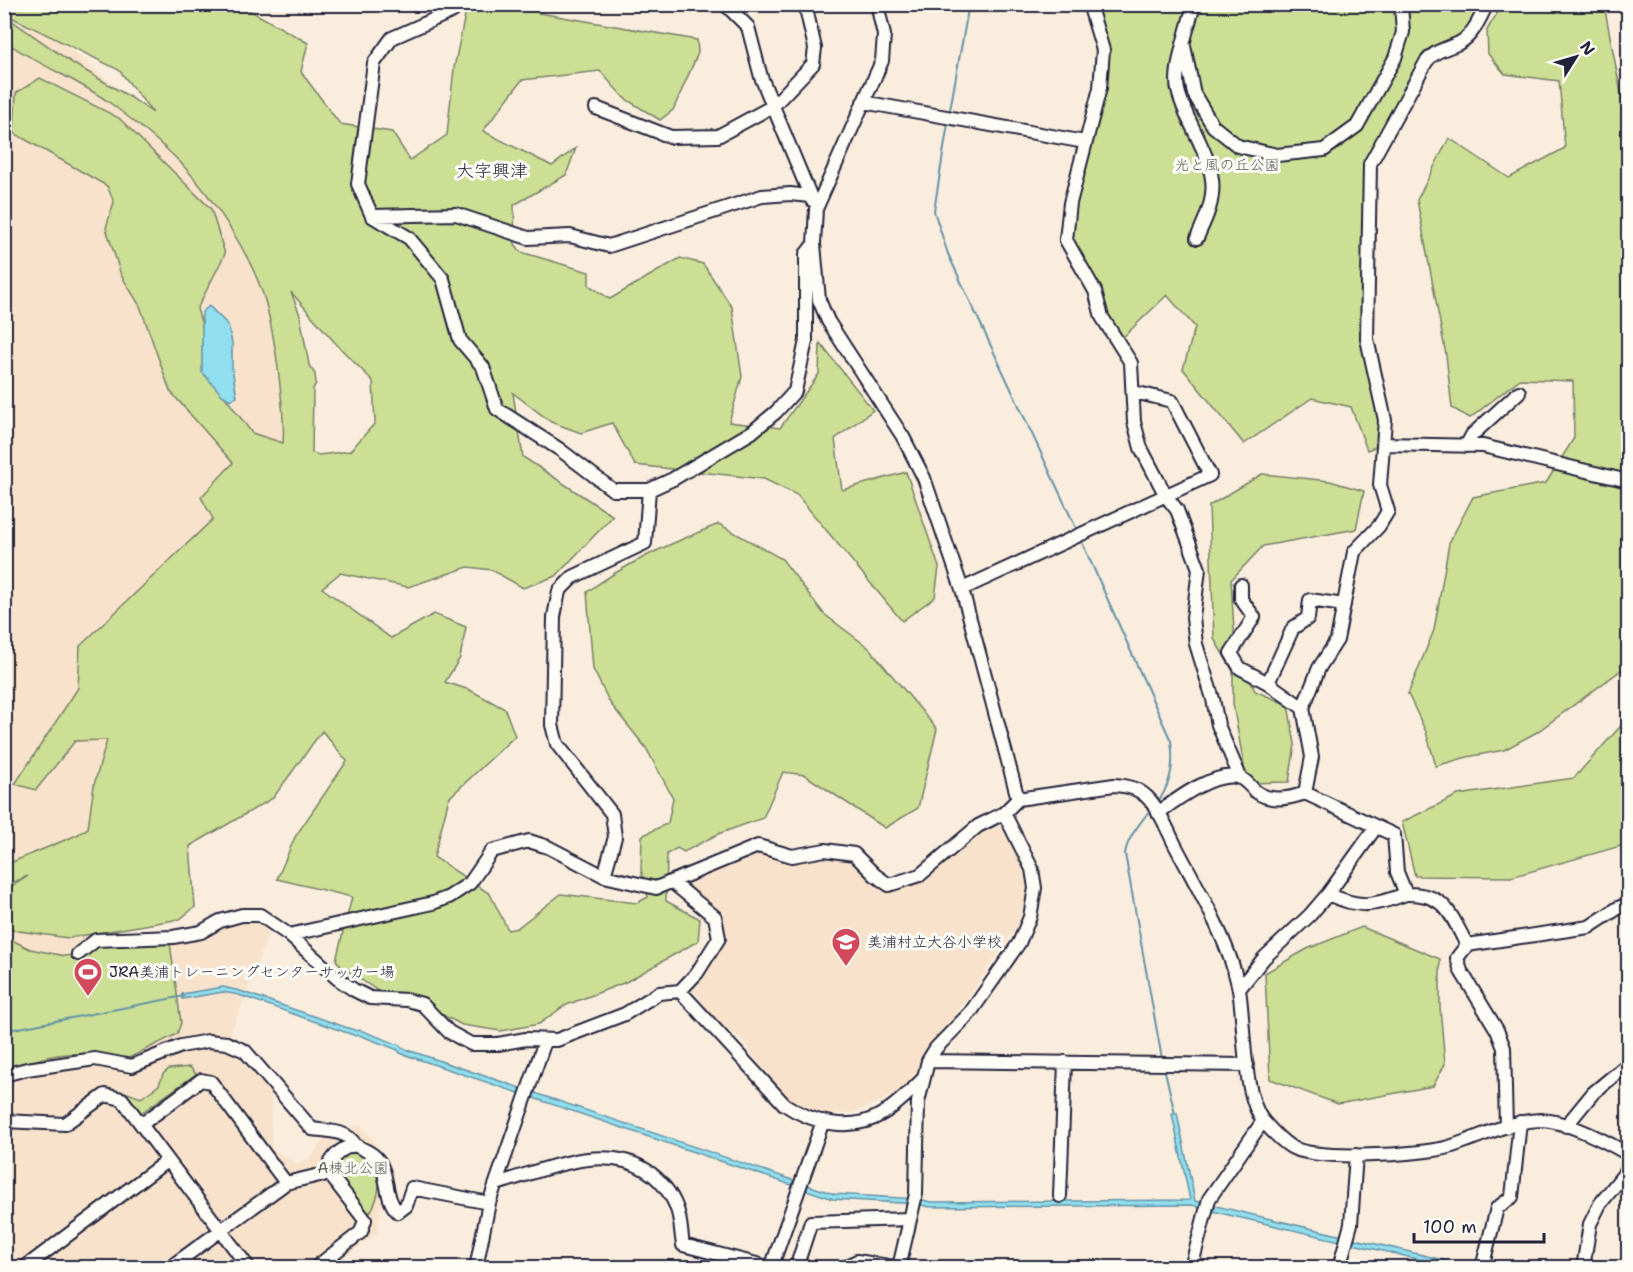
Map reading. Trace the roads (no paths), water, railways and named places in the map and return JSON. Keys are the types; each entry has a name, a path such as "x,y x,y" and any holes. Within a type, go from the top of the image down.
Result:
{"street":[{"path":"457,4 453,11 392,38 374,63 358,184 372,216 409,238 443,279 460,340 483,367 498,410 559,449 613,490 649,490 673,479 752,432 776,412 795,391 806,341 806,254 814,244"},
{"path":"725,4 748,27 761,77 816,209"},
{"path":"596,108 671,137 718,136 772,106 813,64 815,48 805,4"},
{"path":"877,4 884,35 882,61 816,209 814,244 819,300 828,321 903,437 924,478 962,589 1018,799"},
{"path":"1089,4 1103,50 1100,88 1070,203 1066,240 1095,291 1102,317 1131,363 1134,422 1141,448 1166,496 1177,510 1199,569 1193,618 1196,644 1213,699 1218,725 1240,777 1258,793 1279,799 1305,794 1394,835 1396,872 1406,894"},
{"path":"1194,4 1179,65 1177,89 1211,171 1213,194 1197,237"},
{"path":"1184,46 1194,94 1213,126 1238,146 1277,155 1324,150 1357,126 1395,58 1403,32 1401,4"},
{"path":"1305,794 1312,757 1303,708 1319,668 1337,640 1354,552 1379,526 1388,511 1380,485 1385,420 1367,339 1371,164 1426,62 1432,54 1468,36 1487,4"},
{"path":"863,102 1085,142"},
{"path":"372,216 456,214 528,238 570,236 609,246 762,195 810,196"},
{"path":"962,589 1210,475 1172,401 1134,392"},
{"path":"1466,446 1472,435 1519,392"},
{"path":"1383,444 1483,446 1629,481"},
{"path":"604,876 615,837 612,814 557,744 552,725 554,617 559,591 573,578 645,543 649,490"},
{"path":"1241,585 1241,599 1254,616 1231,653 1240,668 1268,683 1303,708"},
{"path":"1268,683 1293,628 1308,618 1310,600 1344,605"},
{"path":"1158,813 1210,781 1224,776 1240,777"},
{"path":"289,935 433,903 470,883 492,852 529,841 548,847 604,876 656,888 758,846 792,856 825,850 854,854 889,885 920,875 978,826 1004,813 1018,799 1114,785 1130,787 1150,800 1158,813 1228,952 1239,989 1247,1065 1253,1096 1263,1121 1291,1147 1311,1152 1356,1155 1417,1153 1449,1147 1520,1122 1543,1120 1585,1131 1629,1154"},
{"path":"846,1268 856,1261 900,1267 913,1207 918,1102 928,1061 936,1048 970,1013 1019,943 1030,917 1035,888 1032,869 1004,813"},
{"path":"1239,989 1264,958 1310,915 1328,894 1376,827"},
{"path":"78,954 96,940 172,938 201,932 220,921 242,915 260,915 289,935 338,979 354,990 370,999 407,1000 422,1004 449,1032 471,1044 498,1044 526,1039 557,1040 616,1017 659,993 680,991 697,973 719,938 715,917 672,882"},
{"path":"1328,894 1348,903 1376,904 1406,894 1421,894 1442,902 1467,945"},
{"path":"1506,1127 1504,1048 1497,1030 1461,971 1457,958 1467,945 1590,927 1618,908 1629,904"},
{"path":"680,991 784,1104 801,1115 847,1124 882,1114 923,1079"},
{"path":"4,1075 27,1068 95,1059 132,1066 181,1046 208,1041 227,1043 245,1051 312,1130 340,1133 353,1141 355,1145 374,1155 384,1169 392,1206 398,1212 406,1206 412,1188 489,1203"},
{"path":"476,1268 489,1203 545,1041"},
{"path":"928,1061 1247,1065"},
{"path":"1060,1196 1065,1062"},
{"path":"1566,1126 1593,1093 1629,1064"},
{"path":"142,1124 201,1080 211,1082 286,1183"},
{"path":"4,1121 65,1124 105,1095 122,1099 249,1268"},
{"path":"496,1184 574,1160 616,1158 636,1164 659,1180 677,1208 683,1245 726,1262 771,1267 823,1121"},
{"path":"1191,1268 1209,1199 1263,1121"},
{"path":"1482,1267 1497,1208 1512,1197 1520,1122"},
{"path":"324,1174 332,1158 344,1149 355,1145"},
{"path":"1339,1268 1351,1224 1356,1155"},
{"path":"24,1268 168,1160"},
{"path":"1583,1268 1590,1224 1600,1204 1629,1168"},
{"path":"169,1268 286,1183 324,1174 332,1176 365,1220 362,1232 315,1268"},
{"path":"796,1268 811,1222 913,1207"}],"water":[{"path":"209,306 228,325 237,397 230,400 222,395 202,372 202,312"},
{"path":"223,987 357,1031 360,1030 400,1045 402,1048 834,1194 918,1199 931,1202 1190,1200 1172,1114 1177,1113 1195,1201 1473,1267 1451,1267 1192,1205 930,1207 917,1204 833,1199 400,1053 398,1050 359,1035 356,1036 239,995 223,992 182,999 182,994"}],"waterway":[{"path":"950,110 969,4"},
{"path":"948,123 934,211 948,254 1076,528"},
{"path":"1081,540 1171,741 1171,771 1160,799"},
{"path":"1149,811 1131,837 1125,854 1162,1059"},
{"path":"4,1031 184,996"},
{"path":"1164,1067 1175,1114"}],"place":[{"name":"美浦村立大谷小学校","path":"846,968"},
{"name":"JRA美浦トレーニングセンターサッカー場","path":"88,998"}],"district":[{"name":"大字興津","path":"492,171"}],"park label":[{"name":"光と風の丘公園","path":"1227,165"},
{"name":"A棟北公園","path":"353,1168"}]}
